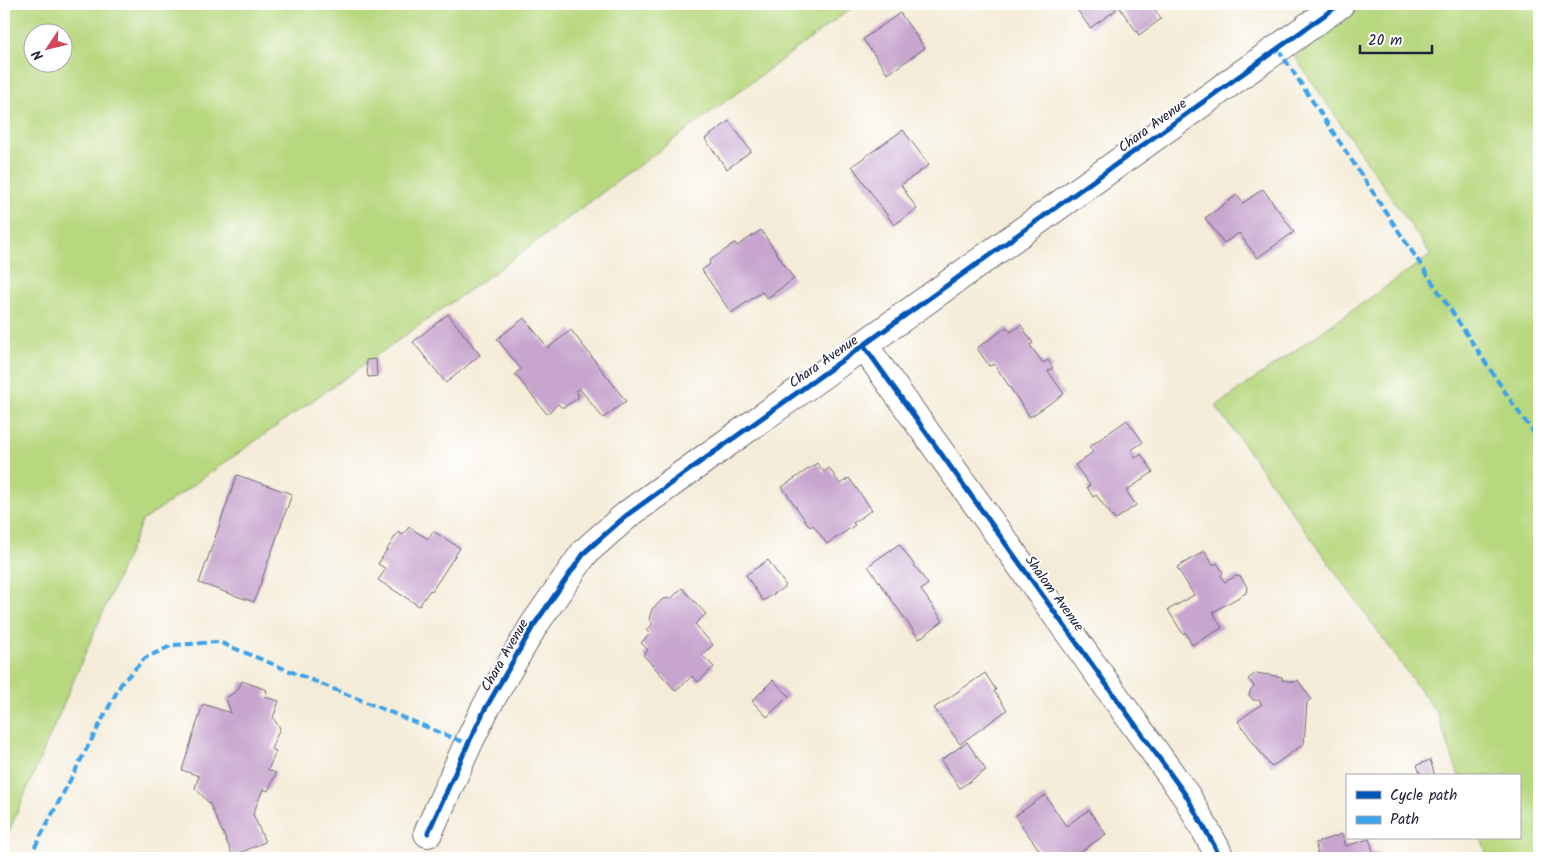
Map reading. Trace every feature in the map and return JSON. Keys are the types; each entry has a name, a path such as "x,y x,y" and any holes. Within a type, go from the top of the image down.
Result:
{"street":[{"name":"Chara Avenue","path":"428,833 484,711 534,625 585,552 627,515 1340,4"},
{"name":"Shalom Avenue","path":"864,346 1187,797 1216,847 1220,858"}],"green space":[{"path":"4,4 857,4 499,269 142,521 4,843"},
{"path":"1367,4 1539,4 1539,858 1488,858 1482,840 1520,840 1520,774 1458,774 1438,715 1216,406 1431,255 1295,57"}],"building":[{"path":"1073,4 1112,4 1116,10 1090,28"},
{"path":"1117,4 1151,4 1161,19 1139,35"},
{"path":"900,13 925,48 888,74 863,39"},
{"path":"729,121 751,151 727,169 705,139"},
{"path":"903,130 929,165 901,185 917,209 894,225 852,166"},
{"path":"1263,189 1294,232 1257,258 1239,233 1224,243 1205,218 1237,195 1243,203"},
{"path":"761,230 794,279 767,298 762,292 731,313 702,270 710,264 709,261 735,243 737,246"},
{"path":"448,314 480,355 446,383 413,342"},
{"path":"524,318 548,348 571,330 626,401 603,418 579,388 576,391 578,398 564,407 558,404 547,414 515,374 521,369 497,339"},
{"path":"1021,325 1033,343 1030,345 1043,363 1048,360 1053,368 1048,371 1064,394 1030,417 994,364 989,366 977,348 1007,327 1011,332"},
{"path":"376,359 377,376 368,377 366,360"},
{"path":"1127,420 1143,442 1131,450 1136,458 1141,454 1153,472 1126,491 1136,505 1115,520 1096,495 1093,497 1087,487 1090,485 1075,465 1093,452 1089,447"},
{"path":"817,463 824,472 829,468 840,484 849,478 872,510 853,523 855,525 827,544 813,525 810,527 782,487"},
{"path":"237,475 292,494 254,602 199,583"},
{"path":"409,527 428,539 433,531 460,548 432,591 430,590 419,606 378,580 386,569 378,564 398,532 403,535"},
{"path":"899,544 928,584 921,590 943,621 919,639 868,566"},
{"path":"1205,551 1213,565 1217,563 1223,572 1221,576 1225,582 1236,576 1241,577 1247,587 1246,593 1213,612 1222,628 1192,645 1185,632 1183,634 1168,610 1194,595 1177,567"},
{"path":"768,560 786,586 763,601 746,575"},
{"path":"682,588 706,614 695,624 713,645 702,655 714,667 698,682 692,676 676,691 643,655 648,650 641,643 650,634 646,630 653,624 649,619 652,609 663,599 672,598"},
{"path":"985,673 1007,710 960,744 934,708"},
{"path":"1256,673 1282,677 1282,680 1295,682 1298,680 1311,699 1307,702 1304,744 1271,767 1238,721 1262,704 1259,700 1253,700 1249,695 1254,686 1248,679"},
{"path":"773,680 789,696 767,717 752,701"},
{"path":"242,681 267,690 265,697 279,701 273,718 280,728 271,749 276,751 268,770 276,773 268,791 263,789 253,814 265,842 233,856 210,804 195,788 199,776 182,770 203,704 231,713 226,698 238,690"},
{"path":"967,742 986,770 960,788 941,760"},
{"path":"1430,760 1434,774 1420,774 1417,765"},
{"path":"1045,795 1066,826 1089,810 1106,834 1072,858 1045,858 1015,816"},
{"path":"1342,834 1346,846 1369,840 1374,854 1380,852 1382,858 1315,858 1314,855 1318,853 1315,843"}],"marked path":[{"path":"1278,49 1513,404 1539,440"},
{"path":"29,858 121,684 145,658 173,645 219,642 468,744"}],"cycle path":[{"path":"428,833 484,711 534,625 585,552 627,515 1340,4"},
{"path":"864,346 1187,797 1220,858"}]}
